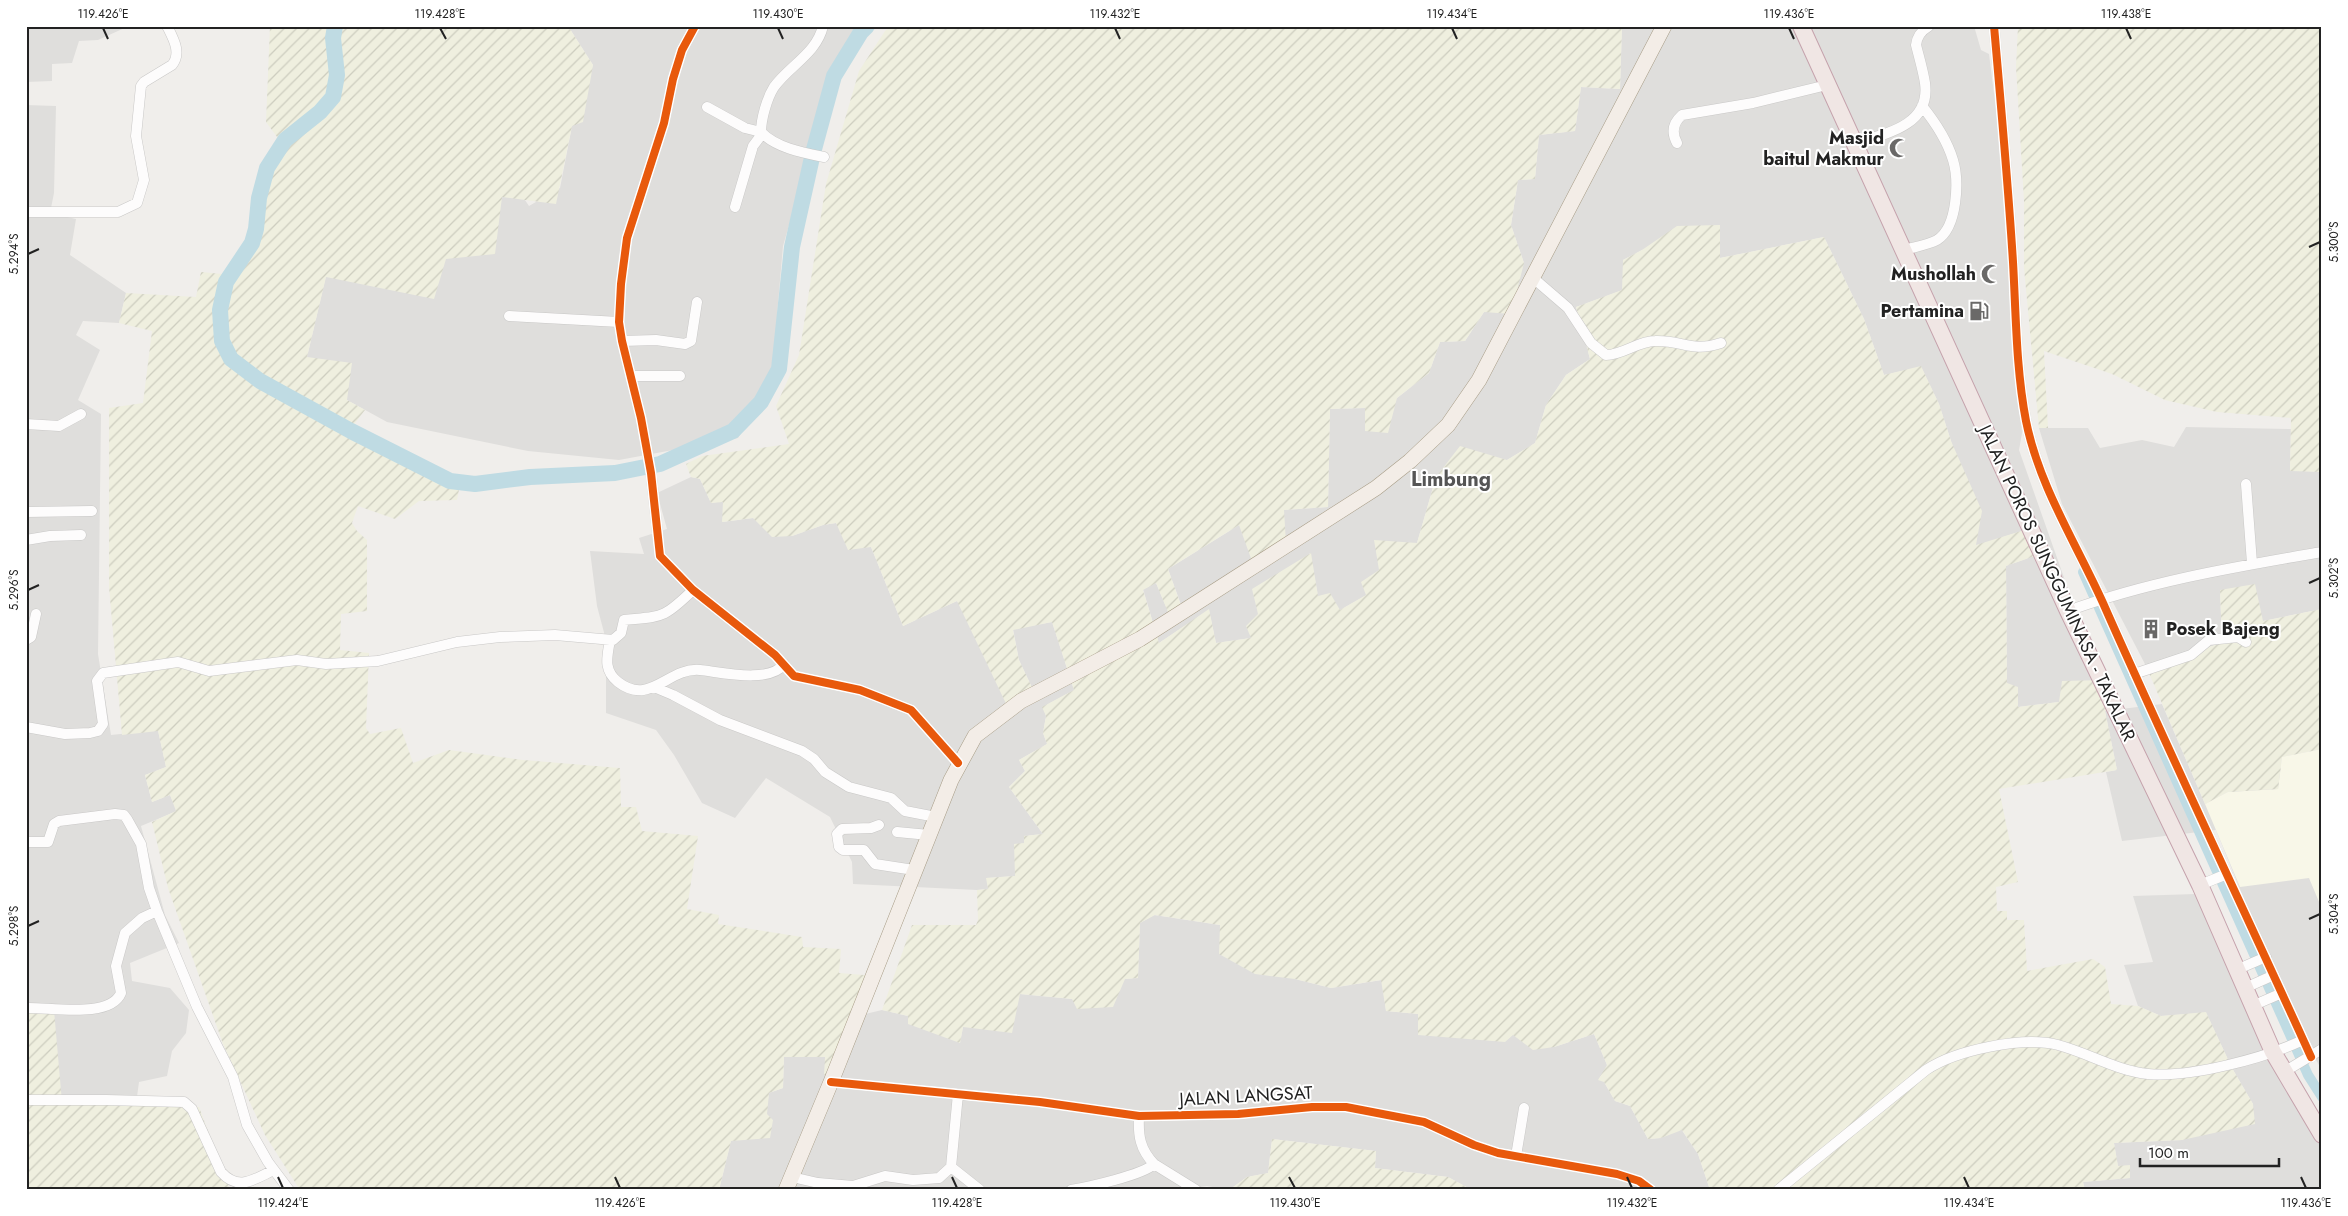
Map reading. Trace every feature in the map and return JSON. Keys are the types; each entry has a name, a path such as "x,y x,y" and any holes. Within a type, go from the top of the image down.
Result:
{"highway":[{"name":"JALAN POROS SUNGGUMINASA - TAKALAR","path":"1801,26 1904,250 2204,884 2287,1070 2322,1135"}],"main road":[{"path":"789,1183 832,1082 914,870 958,763 975,736 1021,701 1160,627 1357,501 1410,461 1448,425 1471,393 1664,26"}],"street":[{"path":"26,212 118,212 137,203 144,180 136,136 141,86 175,61 177,49 167,26"},
{"path":"695,26 679,59 664,123 627,238 622,268 619,322 651,473 660,556 693,590 775,655 794,676 802,680 860,690 911,710 958,763"},
{"path":"735,207 753,146 761,133 761,125 774,88 805,56 820,36 823,26"},
{"path":"1854,143 1898,130 1917,115 1925,98 1925,83 1916,45 1922,31 1929,26"},
{"path":"1994,26 2009,195 2018,345 2026,420 2040,468 2098,599 2310,1058"},
{"path":"1678,143 1674,135 1674,126 1682,115 1753,103 1828,85"},
{"path":"1904,250 1938,240 1947,230 1953,216 1956,173 1952,159 1935,122 1922,106"},
{"path":"707,107 745,128 761,133 786,147 822,157"},
{"path":"1532,277 1568,308 1591,343 1606,355 1654,341 1674,342 1701,349 1722,343"},
{"path":"622,341 656,340 685,344 691,341 697,302"},
{"path":"508,316 584,318 619,322"},
{"path":"631,376 680,376"},
{"path":"26,424 59,426 82,414"},
{"path":"2246,484 2252,563"},
{"path":"26,512 92,511"},
{"path":"26,540 50,536 81,535"},
{"path":"2075,608 2098,599 2252,563 2322,552"},
{"path":"26,727 65,734 98,731 103,724 98,678 103,673 178,662 209,671 297,660 326,664 378,661 457,642 500,637 555,635 610,640 620,637 624,620 665,614 693,590"},
{"path":"26,640 31,637 36,614"},
{"path":"2134,674 2190,655 2209,640 2238,638 2246,642"},
{"path":"610,640 606,666 613,677 627,687 636,690 650,690 687,671 760,675 777,671 784,664"},
{"path":"654,687 673,694 720,720 802,751 814,759 825,772 849,786 891,798 905,810 936,817"},
{"path":"26,842 48,842 54,824 59,821 115,814 124,815 136,832 141,844 157,911 196,1007 233,1078 249,1130 289,1190"},
{"path":"879,825 871,828 842,829 837,834 839,847 843,850 866,851 875,864 914,870"},
{"path":"897,832 929,835"},
{"path":"2204,884 2226,875"},
{"path":"26,1008 92,1010 114,1004 121,993 116,966 124,933 142,918 157,911"},
{"path":"2241,969 2264,958"},
{"path":"2250,986 2272,976"},
{"path":"2258,1003 2281,994"},
{"path":"1778,1190 1926,1070 1946,1058 1963,1052 2038,1042 2058,1045 2131,1070 2158,1075 2197,1070 2279,1050 2301,1042"},
{"path":"2287,1070 2310,1058 2322,1049"},
{"name":"JALAN LANGSAT","path":"832,1082 1040,1102 1139,1116 1238,1114 1312,1106 1346,1107 1424,1122 1474,1145 1516,1156 1616,1174 1639,1181 1651,1190"},
{"path":"789,1183 852,1186 886,1176 914,1180 939,1178 951,1167 958,1094"},
{"path":"26,1100 184,1102 192,1109 221,1172 228,1179 241,1184 274,1170"},
{"path":"1516,1156 1524,1108"},
{"path":"1139,1116 1140,1142 1147,1156 1154,1164 1196,1190"},
{"path":"1071,1190 1134,1173 1154,1164"},
{"path":"951,1167 980,1190"}],"shaded area":[{"path":"26,26 129,26 98,40 79,41 72,63 52,64 52,81 26,82"},
{"path":"568,26 858,26 828,90 783,246 777,315 776,368 754,412 738,438 619,460 528,451 387,422 347,400 307,357 326,276 499,162 529,206 560,188 572,126 593,65"},
{"path":"1622,26 1974,26 1981,50 1989,54 2001,149 2022,433 2019,450 2086,640 2105,680 2059,702 2018,707 2007,683 2006,566 2048,551 2031,528 1976,546 1951,441 1939,404 1921,367 1884,375 1864,319 1824,237 1720,258 1720,225 1642,250 1623,260 1623,290 1576,307 1590,359 1566,375 1546,405 1535,443 1507,460 1436,477 1417,543 1379,570 1367,595 1340,610 1318,596 1310,553 1258,615 1251,638 1216,643 1209,610 1159,643 1143,589 1156,583 1170,616 1183,610 1168,569 1239,525 1283,510 1328,507 1330,409 1365,408 1397,398 1429,373 1440,342 1465,341 1484,312 1524,263 1511,225 1518,180 1535,179 1539,135 1575,131 1581,87 1620,89"},
{"path":"26,105 56,106 54,193 50,213 76,219 70,255 126,293 119,323 83,321 76,335 100,350 78,400 101,414 98,654 111,735 158,730 166,767 145,775 152,802 170,795 177,811 141,826 165,915 179,943 130,963 132,981 170,988 189,1010 186,1033 172,1051 167,1076 139,1082 136,1104 62,1102 26,1010"},
{"path":"2186,427 2291,429 2290,470 2322,472 2322,609 2263,621 2220,590 2222,643 2146,666 2062,504 2039,428 2088,428 2100,448 2142,440 2174,447"},
{"path":"691,477 700,479 711,503 723,501 723,522 753,518 792,536 823,525 836,523 871,547 903,626 957,601 1036,696 1019,660 1013,629 1052,622 1074,690 1043,707 1046,716 1043,733 1047,744 1019,760 1025,771 1009,787 1043,834 1024,836 1025,843 1015,876 987,878 988,889 977,890 853,884 852,862 830,817 766,778 735,818 702,803 674,755 656,730 606,713 606,640 597,606 590,551 644,554 639,538 667,529 657,493"},
{"path":"2162,704 2205,804 2322,749 2322,1070 2296,1027 2216,830 2122,841 2106,772 2117,770 2105,711"},
{"path":"2322,749 2322,909 2309,878 2240,887 2205,804 2228,792 2278,789 2282,757"},
{"path":"2196,894 2322,1136 2322,1190 2085,1190 2083,1182 2130,1178 2118,1167 2114,1143 2182,1140 2253,1104 2232,1068 2206,1013 2161,1016 2138,1006 2124,965 2153,962 2133,896"},
{"path":"1154,915 1220,925 1295,979 1331,988 1382,980 1386,1011 1418,1014 1418,1035 1513,1035 1554,1047 1594,1034 1607,1065 1604,1082 1615,1101 1630,1106 1648,1139 1661,1138 1681,1129 1698,1154 1710,1190 1472,1190 1448,1177 1375,1168 1376,1151 1272,1139 1268,1173 1247,1177 1229,1190 1207,1186 1179,1190 719,1190 731,1141 766,1114 769,1093 783,1088 784,1057 825,1057 861,1015 882,1010 908,1016 960,1043 963,1027 1020,994 1072,999 1125,979 1138,978 1140,923"}],"green space":[{"path":"270,26 568,26 593,65 583,122 572,126 556,204 502,197 495,254 446,259 434,299 326,277 307,357 352,363 347,400 365,410 346,435 403,455 459,490 457,500 419,501 395,519 358,506 352,523 357,531 367,540 367,611 341,614 340,650 369,653 366,728 370,734 401,728 413,763 449,750 523,760 620,768 621,807 636,807 642,831 698,836 687,909 719,915 718,924 802,937 803,947 841,949 839,973 877,976 836,1079 824,1075 825,1057 784,1057 783,1088 769,1093 767,1114 773,1120 770,1138 731,1141 719,1190 349,1190 348,1188 300,1190 265,1135 223,1044 168,888 152,822 176,811 170,795 152,802 145,775 166,767 158,731 122,735 109,587 109,408 143,403 152,331 119,323 126,293 196,297 201,272 233,275 260,242 264,192 283,145 266,122"},
{"path":"891,26 1622,26 1620,89 1581,87 1575,131 1539,135 1535,179 1518,180 1511,225 1524,263 1511,314 1484,312 1465,341 1440,342 1429,373 1397,398 1388,433 1365,431 1365,408 1330,409 1328,507 1284,510 1286,543 1253,564 1239,525 1168,569 1183,611 1170,617 1156,583 1143,590 1159,643 1209,609 1216,643 1251,638 1246,626 1258,614 1252,589 1311,553 1318,596 1330,593 1340,610 1366,595 1361,582 1379,570 1374,540 1417,543 1436,477 1460,446 1507,460 1535,443 1546,405 1566,375 1590,359 1576,307 1622,290 1623,260 1642,250 1677,226 1720,225 1720,258 1824,237 1864,319 1884,375 1921,366 1939,404 1951,441 1982,511 1976,545 2031,528 2049,551 2006,566 2007,683 2018,687 2018,707 2059,702 2062,681 2105,680 2118,708 2105,711 2117,770 1999,789 2018,882 1996,887 1997,911 2007,911 2007,920 2024,920 2027,971 2093,959 2105,967 2111,1004 2138,1006 2161,1016 2206,1012 2232,1068 2253,1104 2255,1124 2182,1140 2114,1143 2118,1166 2130,1165 2130,1178 2083,1182 2085,1190 1710,1190 1698,1154 1682,1130 1661,1138 1648,1139 1630,1106 1615,1101 1604,1082 1598,1080 1607,1065 1594,1034 1554,1047 1533,1050 1513,1035 1505,1042 1418,1035 1418,1014 1386,1011 1381,980 1331,988 1295,979 1255,974 1219,954 1220,925 1155,915 1140,923 1138,978 1125,979 1113,1007 1077,1009 1072,999 1020,994 1012,1033 963,1027 960,1043 908,1024 908,1016 882,1010 912,925 976,925 978,920 977,890 988,889 986,878 1015,876 1014,844 1024,843 1024,836 1043,834 1009,787 1025,771 1019,760 1047,744 1043,733 1046,716 1042,707 1074,690 1052,622 1013,630 1019,660 1036,696 1010,712 957,601 903,626 871,547 848,550 836,523 823,525 792,536 772,537 753,518 722,522 723,502 711,503 700,479 691,477 686,464 702,456 789,444 776,406 799,355 826,184 859,71 885,31"},
{"path":"2018,26 2322,26 2322,472 2290,471 2291,418 2217,412 2165,400 2112,374 2044,351 2048,428 2039,428 2024,268 2024,201 2016,67"},
{"path":"2255,584 2263,621 2322,609 2322,749 2282,757 2278,789 2228,792 2205,804 2146,666 2222,643 2220,590"},
{"path":"26,1010 54,1010 62,1102 199,1107 230,1190 26,1190"},
{"path":"1272,1139 1376,1151 1375,1168 1448,1177 1472,1190 1229,1190 1247,1177 1268,1173"}],"waterway":[{"path":"335,26 333,38 337,75 333,97 320,112 285,140 267,168 259,198 256,229 252,243 226,282 220,310 222,341 231,359 260,381 351,431 450,481 475,484 530,477 615,473 660,464 733,431 761,402 779,369 792,247 813,153 834,76 861,32 867,26"},
{"path":"2083,572 2308,1075 2322,1097"}],"cycle path":[{"path":"695,26 682,50 673,79 664,123 627,238 621,284 619,322 641,418 651,473 660,556 693,590 775,655 794,676 860,690 911,710 958,763"},
{"path":"1994,26 2009,203 2018,362 2026,421 2032,445 2059,514 2103,603 2311,1057"},
{"path":"831,1082 1040,1102 1139,1116 1238,1114 1312,1107 1346,1107 1424,1122 1474,1145 1498,1153 1617,1174 1639,1181 1651,1190"}],"place":[{"name":"Masjid baitul Makmur","path":"1899,148"},
{"name":"Mushollah","path":"1991,274"},
{"name":"Pertamina","path":"1979,311"},
{"name":"Posek Bajeng","path":"2151,629"}],"district":[{"name":"Limbung","path":"1451,479"}]}
